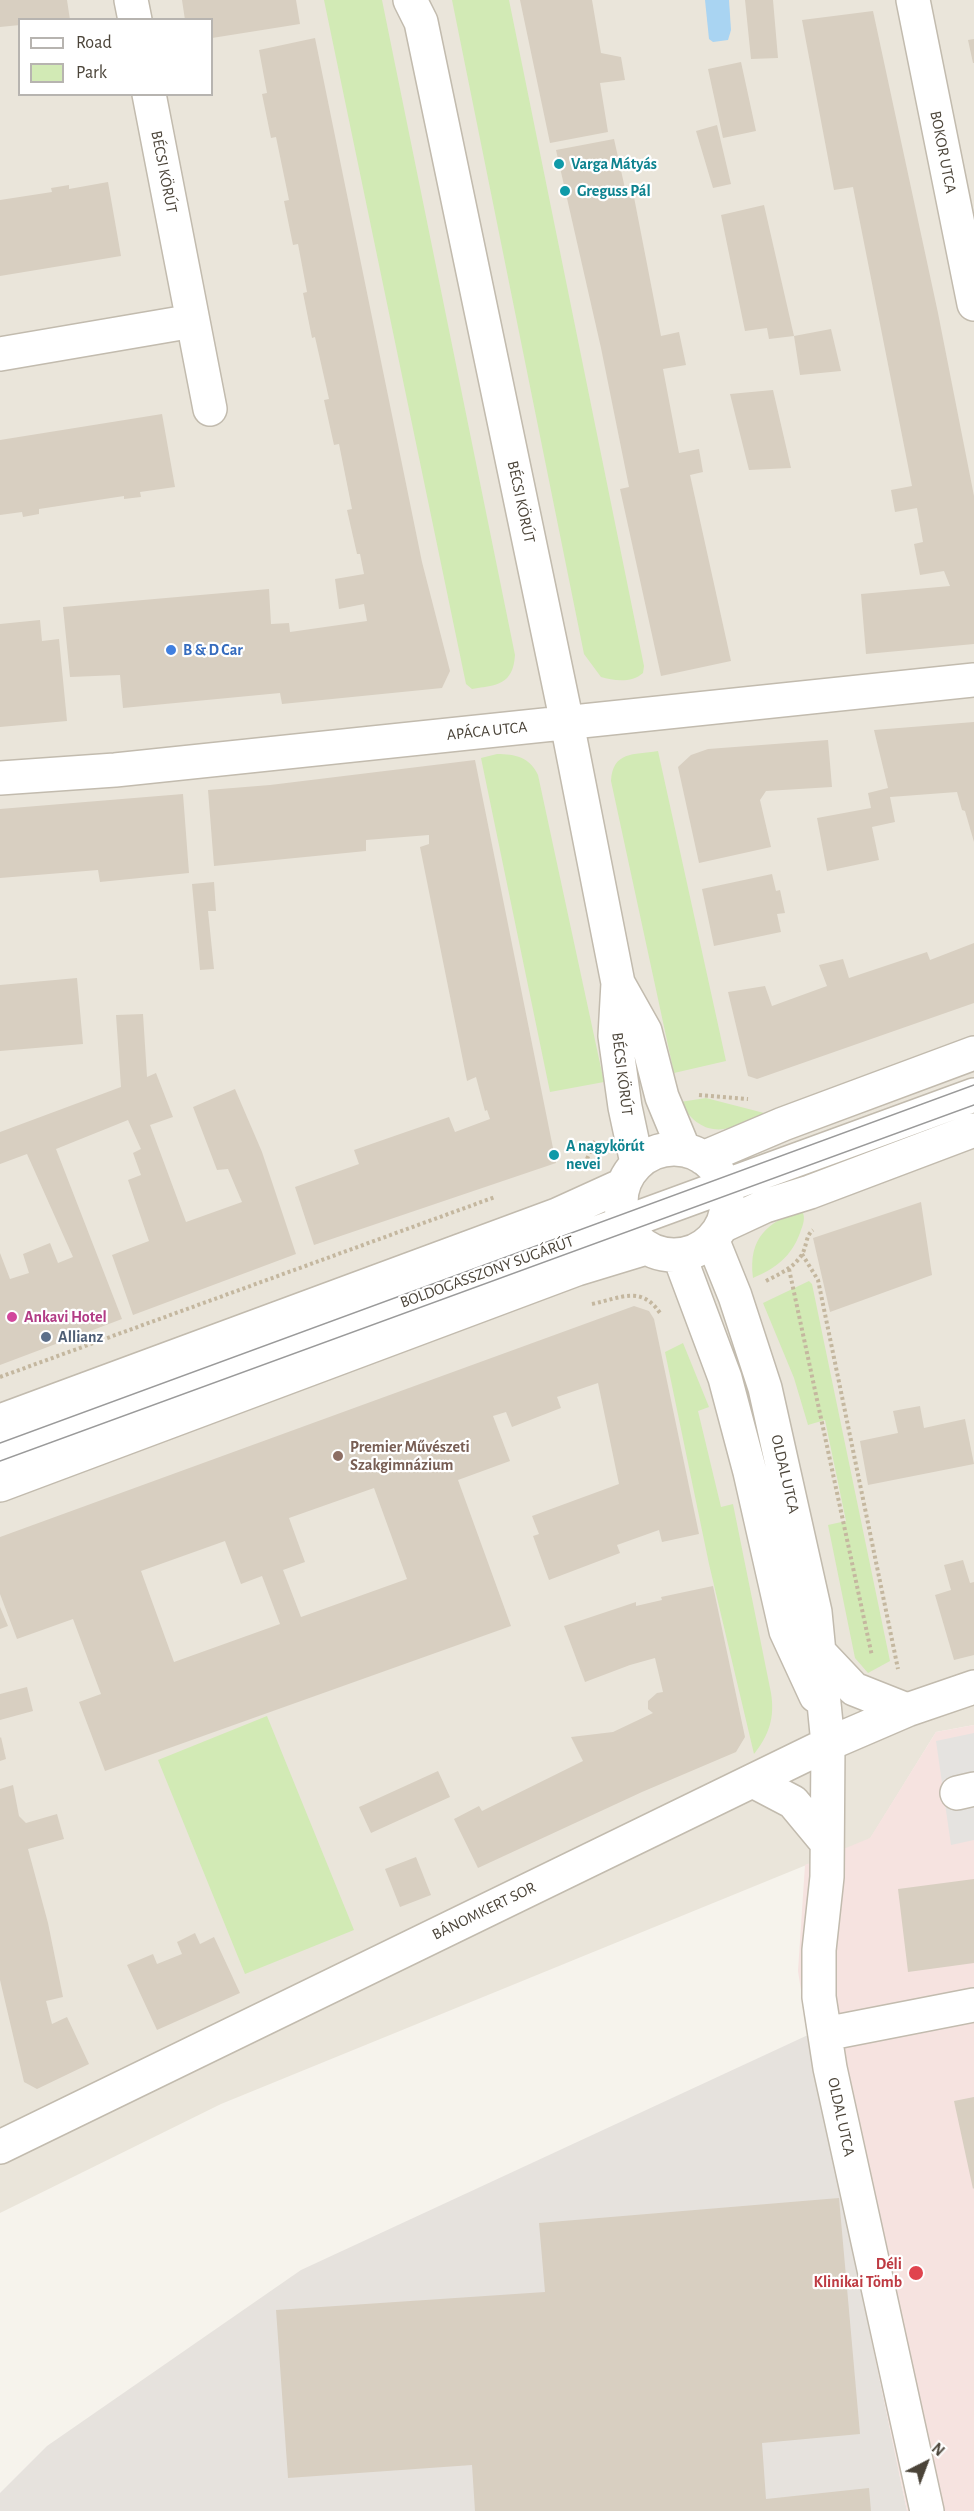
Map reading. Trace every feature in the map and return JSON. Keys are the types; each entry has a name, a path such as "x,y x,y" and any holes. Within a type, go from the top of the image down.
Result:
{"street":[{"path":"131,0 135,18"},
{"name":"BOKOR UTCA","path":"913,0 974,304"},
{"name":"BÉCSI KÖRÚT","path":"418,7 567,723 618,983 615,1036 625,1107 630,1174 621,1199 621,1213 625,1223"},
{"name":"BÉCSI KÖRÚT","path":"149,96 210,409"},
{"path":"0,354 193,321"},
{"name":"APÁCA UTCA","path":"0,778 115,770 974,680"},
{"name":"BÉCSI KÖRÚT","path":"618,983 645,1031 662,1097 694,1154 713,1166 724,1186"},
{"path":"694,1154 783,1124 974,1053"},
{"name":"BOLDOGASSZONY SUGÁRÚT","path":"0,1451 974,1095"},
{"path":"625,1223 636,1240 656,1253 679,1255 692,1253 717,1233 765,1206 810,1192 974,1130"},
{"name":"BOLDOGASSZONY SUGÁRÚT","path":"0,1421 557,1215 630,1174 651,1154 667,1149 694,1154"},
{"path":"717,1233 727,1206 724,1186"},
{"name":"OLDAL UTCA","path":"717,1233 765,1388 815,1612 827,1730 827,1877 819,1950 819,1997 830,2068 927,2511"},
{"name":"BOLDOGASSZONY SUGÁRÚT","path":"0,1485 566,1273 646,1248"},
{"name":"OLDAL UTCA","path":"679,1255 702,1312 728,1388 750,1472 786,1631 827,1730"},
{"path":"820,1653 854,1689 907,1710"},
{"name":"BÁNOMKERT SOR","path":"1,2143 753,1781 827,1730 907,1710 974,1687"},
{"path":"753,1781 793,1802 827,1843"},
{"path":"825,2034 974,2005"}],"path":[{"path":"662,1097 710,1094 753,1100"},
{"path":"575,1166 585,1161 607,1113 625,1107"},
{"path":"0,1377 502,1194"},
{"path":"735,1296 789,1269 802,1254 809,1233 820,1225"},
{"path":"802,1254 818,1280 907,1710"},
{"path":"789,1269 873,1663 854,1689"},
{"path":"590,1305 638,1294 655,1305 671,1328 702,1312"}],"shaded area":[{"path":"0,0 974,0 974,1725 936,1732 870,1839 221,2104 0,2213"},
{"name":"Déli Klinikai Tömb","path":"974,1725 974,2511 907,2511 808,2035 798,1971 805,1865 870,1838 936,1732"},
{"path":"974,1733 974,1840 951,1845 936,1741"},
{"path":"808,2035 907,2511 0,2511 0,2493 47,2446 301,2270"}],"green space":[{"path":"324,0 382,0 515,655 514,665 507,678 489,686 472,689 466,684"},
{"path":"452,0 509,0 644,666 643,673 628,680 601,677 584,654"},
{"path":"658,751 726,1061 674,1073 611,781 613,771 620,759 633,754"},
{"path":"497,754 526,760 538,775 604,1082 550,1092 481,758"},
{"path":"706,1098 768,1114 730,1128 709,1128 699,1124 680,1102"},
{"path":"802,1210 803,1224 792,1249 776,1266 753,1278 754,1252 763,1233 779,1220"},
{"path":"809,1281 812,1284 890,1661 868,1673 855,1658 828,1525 846,1521 825,1420 808,1425 794,1378 763,1303"},
{"path":"683,1343 709,1407 698,1411 721,1507 733,1504 771,1693 770,1726 754,1754 709,1564 665,1352"},
{"path":"267,1716 354,1930 245,1974 158,1760"}],"water":[{"path":"705,0 729,0 731,30 728,40 713,42 709,39"}],"building":[{"path":"0,0 67,0 70,18 18,18 18,25 0,27"},
{"path":"182,0 296,0 300,24 213,38 213,18 185,18"},
{"path":"520,0 592,0 601,53 621,57 625,80 600,83 608,132 550,143"},
{"path":"745,0 773,0 778,58 751,59"},
{"path":"873,11 938,313 974,496 974,644 866,654 861,594 950,586 944,571 920,575 914,544 923,542 917,508 895,512 891,490 912,486 853,187 834,190 802,20"},
{"path":"315,38 422,562 450,671 442,688 282,704 280,693 123,708 120,675 70,677 63,607 269,589 271,624 289,623 290,632 367,621 364,604 339,609 335,579 364,574 347,510 352,509 339,444 334,445 324,400 329,399 315,337 312,338 303,293 307,292 298,244 293,245 284,201 289,200 276,137 271,138 262,94 267,93 259,50"},
{"path":"974,39 974,63 973,63 968,40"},
{"path":"741,62 756,131 723,138 708,69"},
{"path":"717,125 731,184 713,188 696,131"},
{"path":"614,139 626,193 633,192 661,336 679,332 686,365 663,369 679,453 699,449 703,472 690,475 731,661 661,676 620,489 629,487 601,348 556,150"},
{"path":"108,182 121,256 0,276 0,200 52,192 51,188 69,185 69,189"},
{"path":"764,205 794,336 769,339 767,328 745,331 721,215"},
{"path":"831,329 841,371 800,375 794,336"},
{"path":"773,390 791,468 749,470 730,394"},
{"path":"162,414 175,487 140,492 141,497 124,499 124,496 39,509 39,514 23,517 22,512 0,515 0,440"},
{"path":"40,620 42,641 59,639 67,721 0,727 0,624"},
{"path":"974,722 974,842 957,792 890,797 895,822 872,827 879,860 827,871 817,818 871,808 868,793 888,788 874,730"},
{"path":"828,740 832,787 766,791 760,800 771,847 699,863 678,767 691,755 708,749"},
{"path":"475,760 556,1163 314,1245 295,1187 359,1164 354,1150 449,1117 455,1132 490,1119 487,1110 485,1111 476,1077 467,1081 420,847 429,844 429,835 366,840 366,851 214,866 208,790 270,785"},
{"path":"183,794 189,873 100,882 98,870 0,878 0,809"},
{"path":"772,874 776,891 780,890 785,913 777,914 781,932 714,946 702,889"},
{"path":"214,882 216,911 208,911 214,969 200,970 192,884"},
{"path":"974,943 974,1003 757,1079 748,1076 728,992 765,986 772,1006 827,986 819,965 843,959 849,978 927,952 930,960"},
{"path":"77,978 83,1044 0,1051 0,985"},
{"path":"143,1014 147,1077 156,1073 173,1117 150,1125 186,1222 242,1202 228,1169 217,1170 193,1107 235,1089 262,1152 296,1254 133,1315 112,1255 149,1241 128,1180 141,1175 133,1153 141,1149 128,1120 56,1149 122,1319 0,1365 0,1253 10,1279 29,1273 23,1254 50,1243 58,1263 73,1257 27,1154 0,1164 0,1132 121,1087 116,1015"},
{"path":"921,1202 932,1275 830,1312 813,1238"},
{"path":"634,1306 649,1311 654,1319 699,1534 662,1542 659,1530 617,1545 620,1553 549,1580 533,1536 539,1534 532,1516 619,1484 598,1383 557,1397 561,1408 512,1427 506,1412 493,1416 510,1461 458,1480 511,1626 105,1771 79,1702 101,1694 73,1619 17,1639 0,1594 0,1537","holes":["374,1488 407,1579 301,1617 283,1570 305,1562 289,1518","225,1541 241,1584 262,1576 280,1624 174,1662 141,1571"]},
{"path":"920,1406 924,1428 965,1419 974,1464 868,1485 860,1441 898,1433 893,1411"},
{"path":"963,1560 970,1583 974,1582 974,1655 954,1660 935,1595 951,1590 944,1565"},
{"path":"713,1586 745,1737 736,1752 642,1792 478,1868 454,1819 479,1806 482,1811 583,1761 571,1737 613,1732 653,1713 648,1709 648,1701 657,1693 663,1692 655,1658 585,1682 564,1626 636,1602 636,1606 662,1600 661,1597"},
{"path":"0,1607 8,1626 0,1629"},
{"path":"27,1687 33,1711 0,1720 0,1694"},
{"path":"0,1738 6,1759 0,1761"},
{"path":"438,1771 450,1797 371,1833 359,1807"},
{"path":"13,1785 19,1816 26,1823 57,1814 64,1839 28,1849 48,1923 63,1997 46,2001 52,2024 67,2017 89,2064 37,2089 24,2082 0,1980 0,1789"},
{"path":"416,1857 431,1895 400,1907 385,1869"},
{"path":"974,1879 974,1963 908,1972 898,1889"},
{"path":"195,1933 200,1944 214,1937 240,1993 157,2030 127,1965 153,1954 157,1964 182,1954 177,1942"},
{"path":"974,2097 974,2188 973,2189 954,2101"},
{"path":"839,2198 860,2434 762,2443 766,2499 869,2488 871,2511 475,2511 472,2465 288,2478 276,2310 545,2292 539,2223"}],"tram line":[{"path":"0,1443 974,1085"},
{"path":"0,1461 974,1105"}],"place":[{"name":"Varga Mátyás","path":"559,164"},
{"name":"Greguss Pál","path":"565,191"},
{"name":"B & D Car","path":"171,650"},
{"name":"A nagykörút nevei","path":"554,1155"},
{"name":"Ankavi Hotel","path":"12,1317"},
{"name":"Allianz","path":"46,1337"},
{"name":"Premier Művészeti Szakgimnázium","path":"338,1456"},
{"name":"Déli Klinikai Tömb","path":"916,2273"}]}
